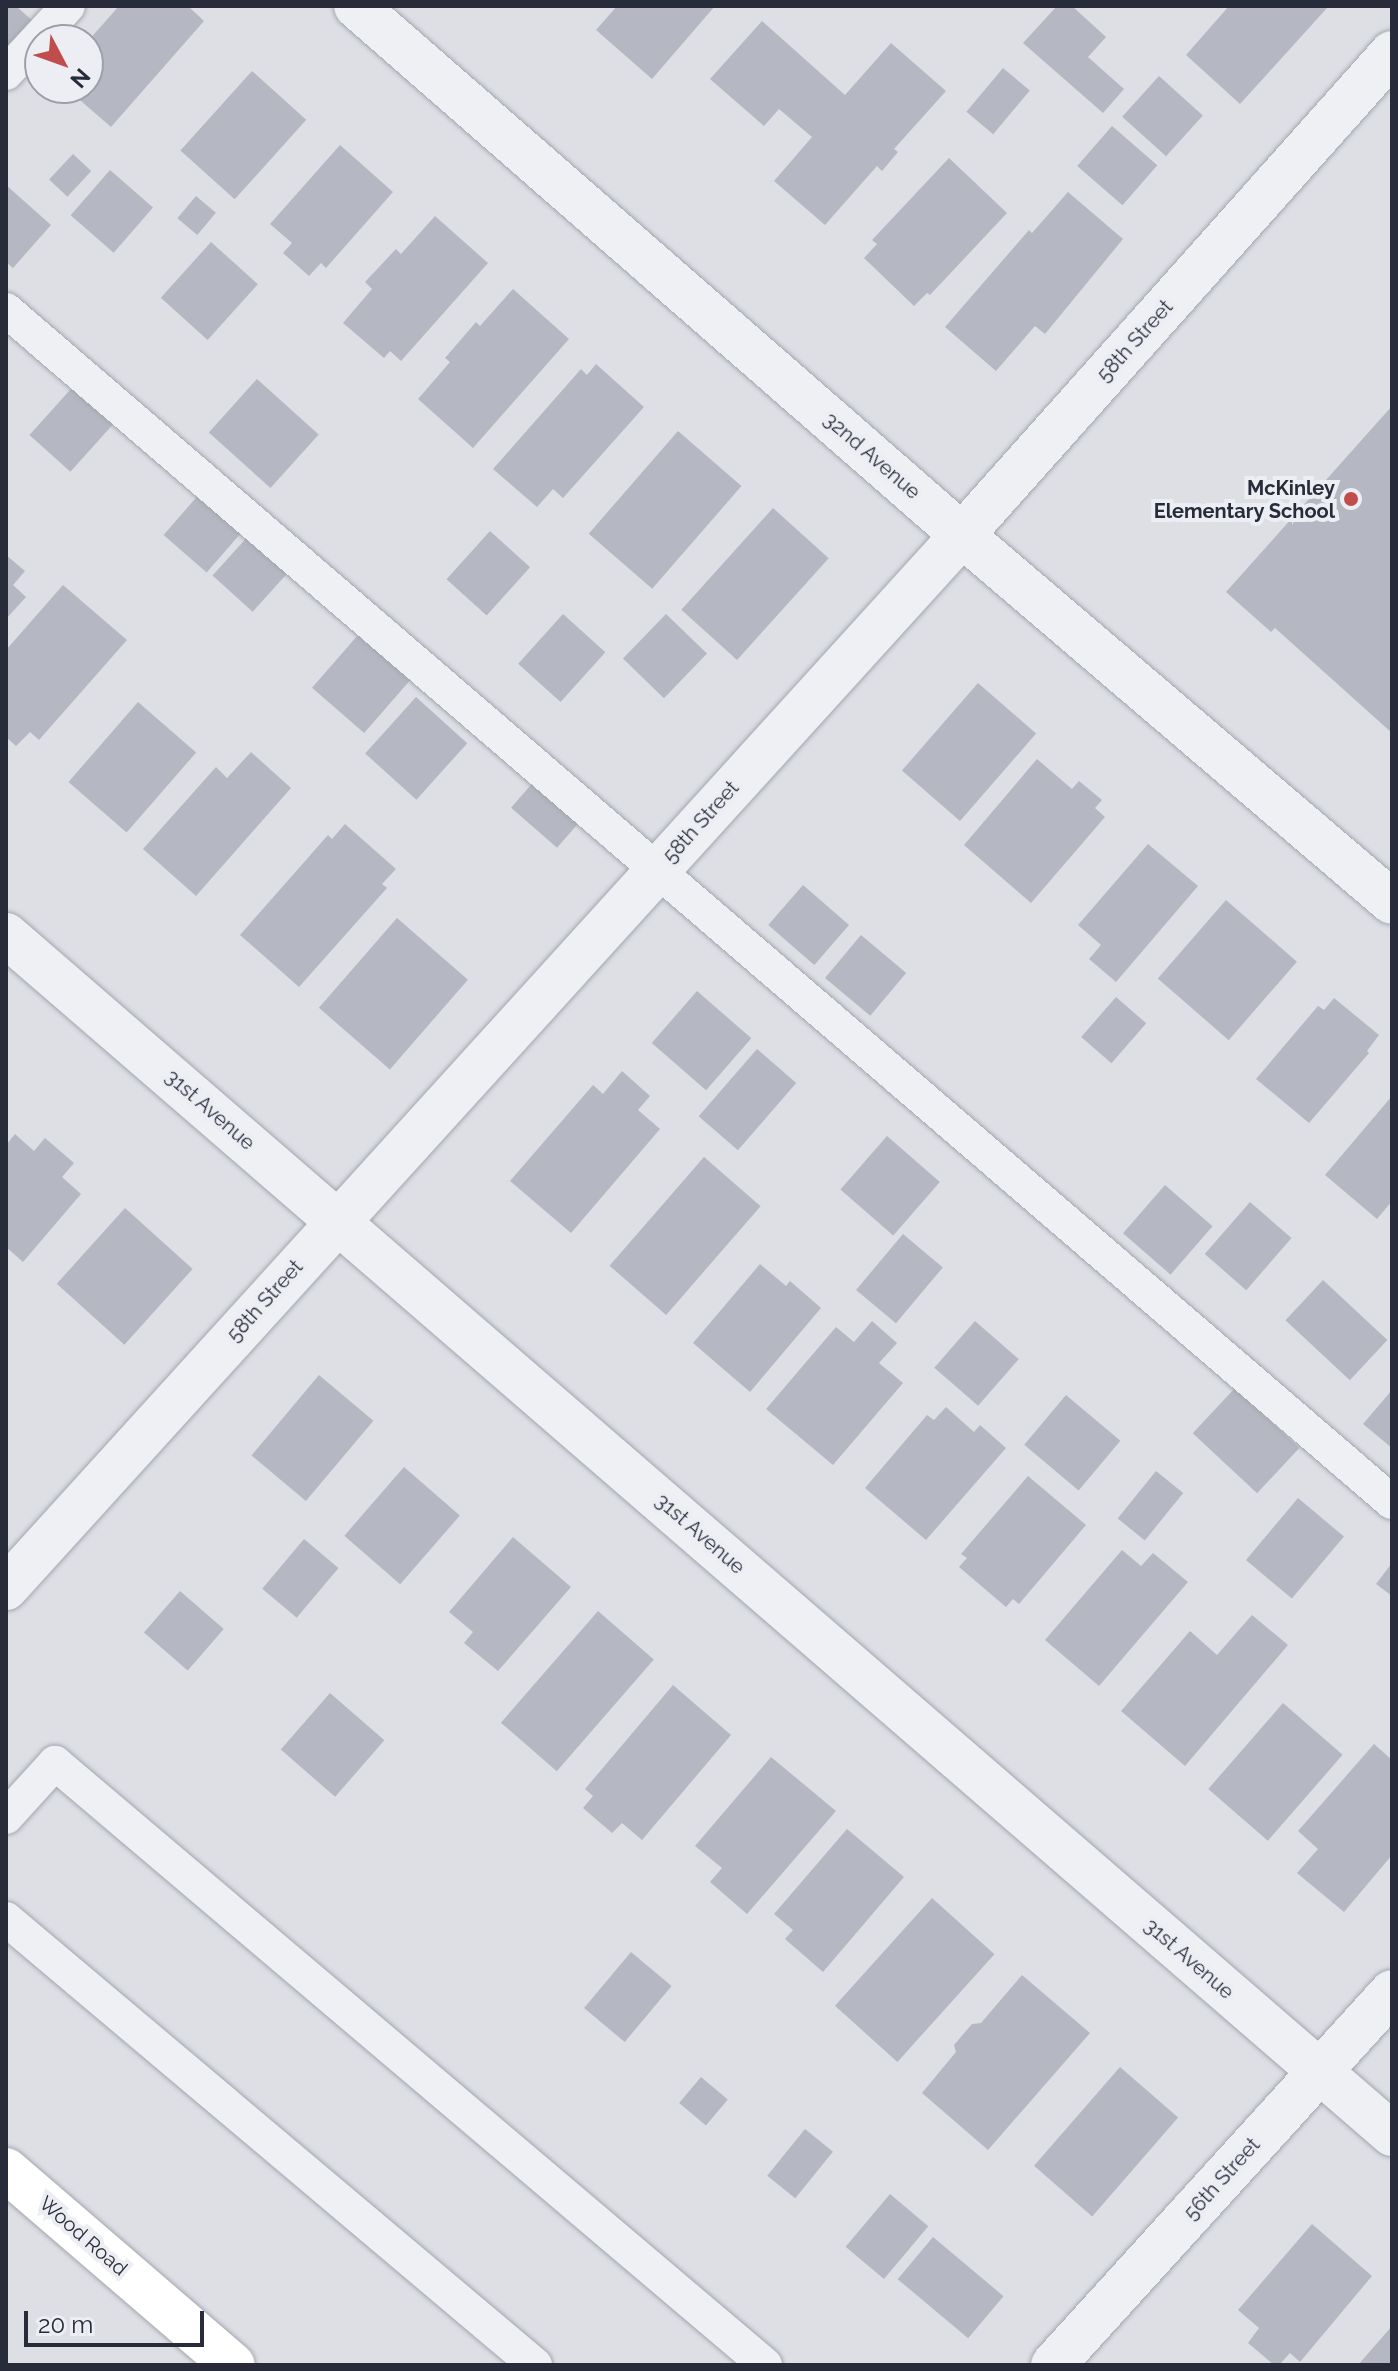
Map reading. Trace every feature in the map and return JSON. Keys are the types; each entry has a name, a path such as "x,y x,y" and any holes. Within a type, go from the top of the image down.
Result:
{"street":[{"name":"32nd Avenue","path":"356,6 962,535 1392,902"},
{"name":"58th Street","path":"6,1588 962,535 1392,53"},
{"name":"31st Avenue","path":"6,935 1392,2134"},
{"name":"56th Street","path":"1053,2365 1392,1992"},
{"name":"Wood Road","path":"6,2170 233,2365"}],"lane":[{"path":"6,73 68,6"},
{"path":"6,310 1392,1502"},
{"path":"6,1817 55,1763 765,2365"},
{"path":"6,1919 535,2365"}],"building":[{"path":"6,6 16,6 35,23 24,24 24,36 6,56"},
{"path":"119,6 188,6 204,21 111,127 84,104 104,104 103,24"},
{"path":"617,6 715,6 652,79 596,30"},
{"path":"1057,6 1072,6 1106,37 1088,57 1124,89 1103,113 1023,43"},
{"path":"1229,6 1327,8 1240,104 1186,55"},
{"path":"762,21 845,95 891,43 946,91 894,149 898,152 882,171 877,166 825,225 774,181 812,137 779,109 764,126 710,79"},
{"path":"1003,68 1030,90 993,134 966,112"},
{"path":"252,71 306,120 235,199 180,151"},
{"path":"1159,76 1203,115 1166,156 1122,117"},
{"path":"1112,126 1157,165 1123,205 1077,166"},
{"path":"340,145 393,192 326,268 321,263 309,276 283,253 292,243 270,224"},
{"path":"73,154 91,171 67,197 49,180"},
{"path":"949,158 1007,213 930,295 927,293 914,306 864,258 877,244 872,240"},
{"path":"110,170 153,207 114,253 71,215"},
{"path":"6,185 51,225 13,268 6,262"},
{"path":"1068,192 1123,239 1045,334 1035,326 996,371 945,327 1029,230 1032,233"},
{"path":"196,196 216,213 197,235 177,218"},
{"path":"435,216 488,263 401,361 390,351 384,358 343,323 372,289 365,282 396,249 401,254"},
{"path":"211,242 258,284 208,340 161,298"},
{"path":"513,289 569,339 473,448 418,399 450,362 445,358 476,322 480,326"},
{"path":"596,364 644,407 563,498 553,489 537,507 493,469 581,369 587,375"},
{"path":"257,379 319,435 271,488 209,433"},
{"path":"79,380 120,417 70,472 29,435"},
{"name":"McKinley Elementary School","path":"1392,406 1392,733 1275,628 1271,632 1226,592"},
{"path":"678,431 741,486 652,589 589,534"},
{"path":"201,492 244,529 207,572 164,535"},
{"path":"773,508 829,558 737,660 681,610"},
{"path":"490,531 530,567 487,615 447,579"},
{"path":"250,534 290,570 253,612 213,576"},
{"path":"6,555 25,571 13,585 26,597 6,619"},
{"path":"63,585 127,640 39,740 30,732 16,746 6,737 6,650"},
{"path":"563,614 605,652 561,702 518,664"},
{"path":"666,614 707,654 664,698 623,659"},
{"path":"358,635 410,680 364,733 312,688"},
{"path":"978,683 1036,734 960,821 902,771"},
{"path":"416,697 467,743 416,800 365,753"},
{"path":"138,702 196,753 127,833 68,782"},
{"path":"251,752 291,788 196,896 143,849 216,767 227,778"},
{"path":"1037,759 1072,789 1079,781 1102,800 1095,808 1105,817 1031,903 964,845"},
{"path":"536,779 582,819 557,848 511,808"},
{"path":"345,824 396,869 382,884 387,888 299,987 240,935 328,835 332,839"},
{"path":"1148,844 1198,886 1116,982 1089,959 1101,945 1078,925"},
{"path":"803,885 849,925 814,965 768,925"},
{"path":"1226,900 1297,962 1229,1040 1158,978"},
{"path":"397,918 468,980 390,1069 319,1008"},
{"path":"861,935 906,973 870,1016 825,978"},
{"path":"697,991 751,1038 706,1090 652,1043"},
{"path":"1116,997 1146,1023 1111,1063 1081,1037"},
{"path":"1334,998 1379,1035 1367,1051 1369,1053 1309,1123 1256,1079 1318,1006 1324,1010"},
{"path":"757,1049 796,1083 738,1150 699,1116"},
{"path":"622,1071 650,1096 638,1110 660,1129 571,1233 510,1181 593,1085 603,1094"},
{"path":"1392,1096 1392,1201 1377,1219 1325,1175"},
{"path":"15,1134 34,1151 45,1138 74,1163 62,1177 81,1194 23,1262 6,1247 6,1145"},
{"path":"887,1136 940,1182 893,1236 840,1190"},
{"path":"704,1157 761,1206 666,1315 610,1266"},
{"path":"1165,1185 1213,1226 1171,1275 1123,1233"},
{"path":"1250,1202 1292,1238 1246,1290 1205,1254"},
{"path":"125,1208 193,1269 124,1345 57,1284"},
{"path":"903,1234 943,1267 896,1323 856,1290"},
{"path":"760,1264 786,1286 790,1281 821,1308 750,1392 693,1343"},
{"path":"1323,1280 1387,1340 1350,1380 1285,1320"},
{"path":"872,1321 897,1343 879,1363 903,1383 833,1465 766,1409 836,1327 854,1342"},
{"path":"975,1321 1019,1359 978,1406 934,1368"},
{"path":"319,1375 373,1421 306,1501 252,1455"},
{"path":"1235,1388 1299,1448 1257,1493 1193,1433"},
{"path":"1392,1390 1392,1448 1363,1424"},
{"path":"1066,1395 1120,1441 1079,1490 1024,1445"},
{"path":"946,1407 974,1432 980,1425 1006,1448 926,1540 865,1488 927,1415 934,1420"},
{"path":"404,1467 460,1516 400,1584 344,1536"},
{"path":"1156,1471 1183,1493 1145,1540 1118,1518"},
{"path":"1028,1476 1086,1525 1019,1604 1013,1599 1006,1607 959,1567 967,1558 961,1554"},
{"path":"1298,1498 1344,1537 1292,1599 1246,1560"},
{"path":"513,1537 571,1587 498,1671 464,1643 473,1632 449,1612"},
{"path":"304,1539 338,1568 297,1618 262,1589"},
{"path":"1122,1550 1141,1566 1153,1553 1188,1582 1099,1686 1045,1640"},
{"path":"1392,1563 1392,1596 1376,1584"},
{"path":"180,1591 224,1629 188,1671 144,1633"},
{"path":"598,1611 654,1660 557,1771 501,1723"},
{"path":"1252,1615 1288,1645 1185,1766 1121,1711 1190,1631 1217,1655"},
{"path":"673,1685 731,1735 642,1840 622,1823 612,1833 583,1808 593,1796 585,1789"},
{"path":"330,1693 384,1740 335,1797 281,1750"},
{"path":"1283,1703 1343,1755 1268,1841 1208,1789"},
{"path":"1374,1744 1392,1760 1392,1855 1344,1912 1297,1873 1318,1849 1298,1831"},
{"path":"771,1757 836,1811 747,1914 710,1882 722,1868 695,1846"},
{"path":"847,1829 904,1877 823,1972 785,1939 793,1930 774,1914"},
{"path":"932,1898 994,1954 897,2062 835,2006"},
{"path":"631,1952 672,1986 625,2042 584,2008"},
{"path":"1022,1975 1090,2033 988,2150 922,2093 956,2052 954,2045 972,2024 981,2023"},
{"path":"1120,2067 1178,2118 1092,2216 1034,2166"},
{"path":"701,2077 728,2099 706,2126 679,2103"},
{"path":"805,2129 833,2152 795,2198 767,2176"},
{"path":"890,2194 928,2226 884,2279 846,2247"},
{"path":"1312,2224 1372,2276 1300,2362 1290,2353 1279,2365 1274,2365 1248,2343 1259,2328 1238,2310"},
{"path":"933,2237 1003,2296 968,2338 898,2279"},
{"path":"1392,2326 1392,2365 1358,2365"}],"place":[{"name":"McKinley Elementary School","path":"1351,499"}]}
